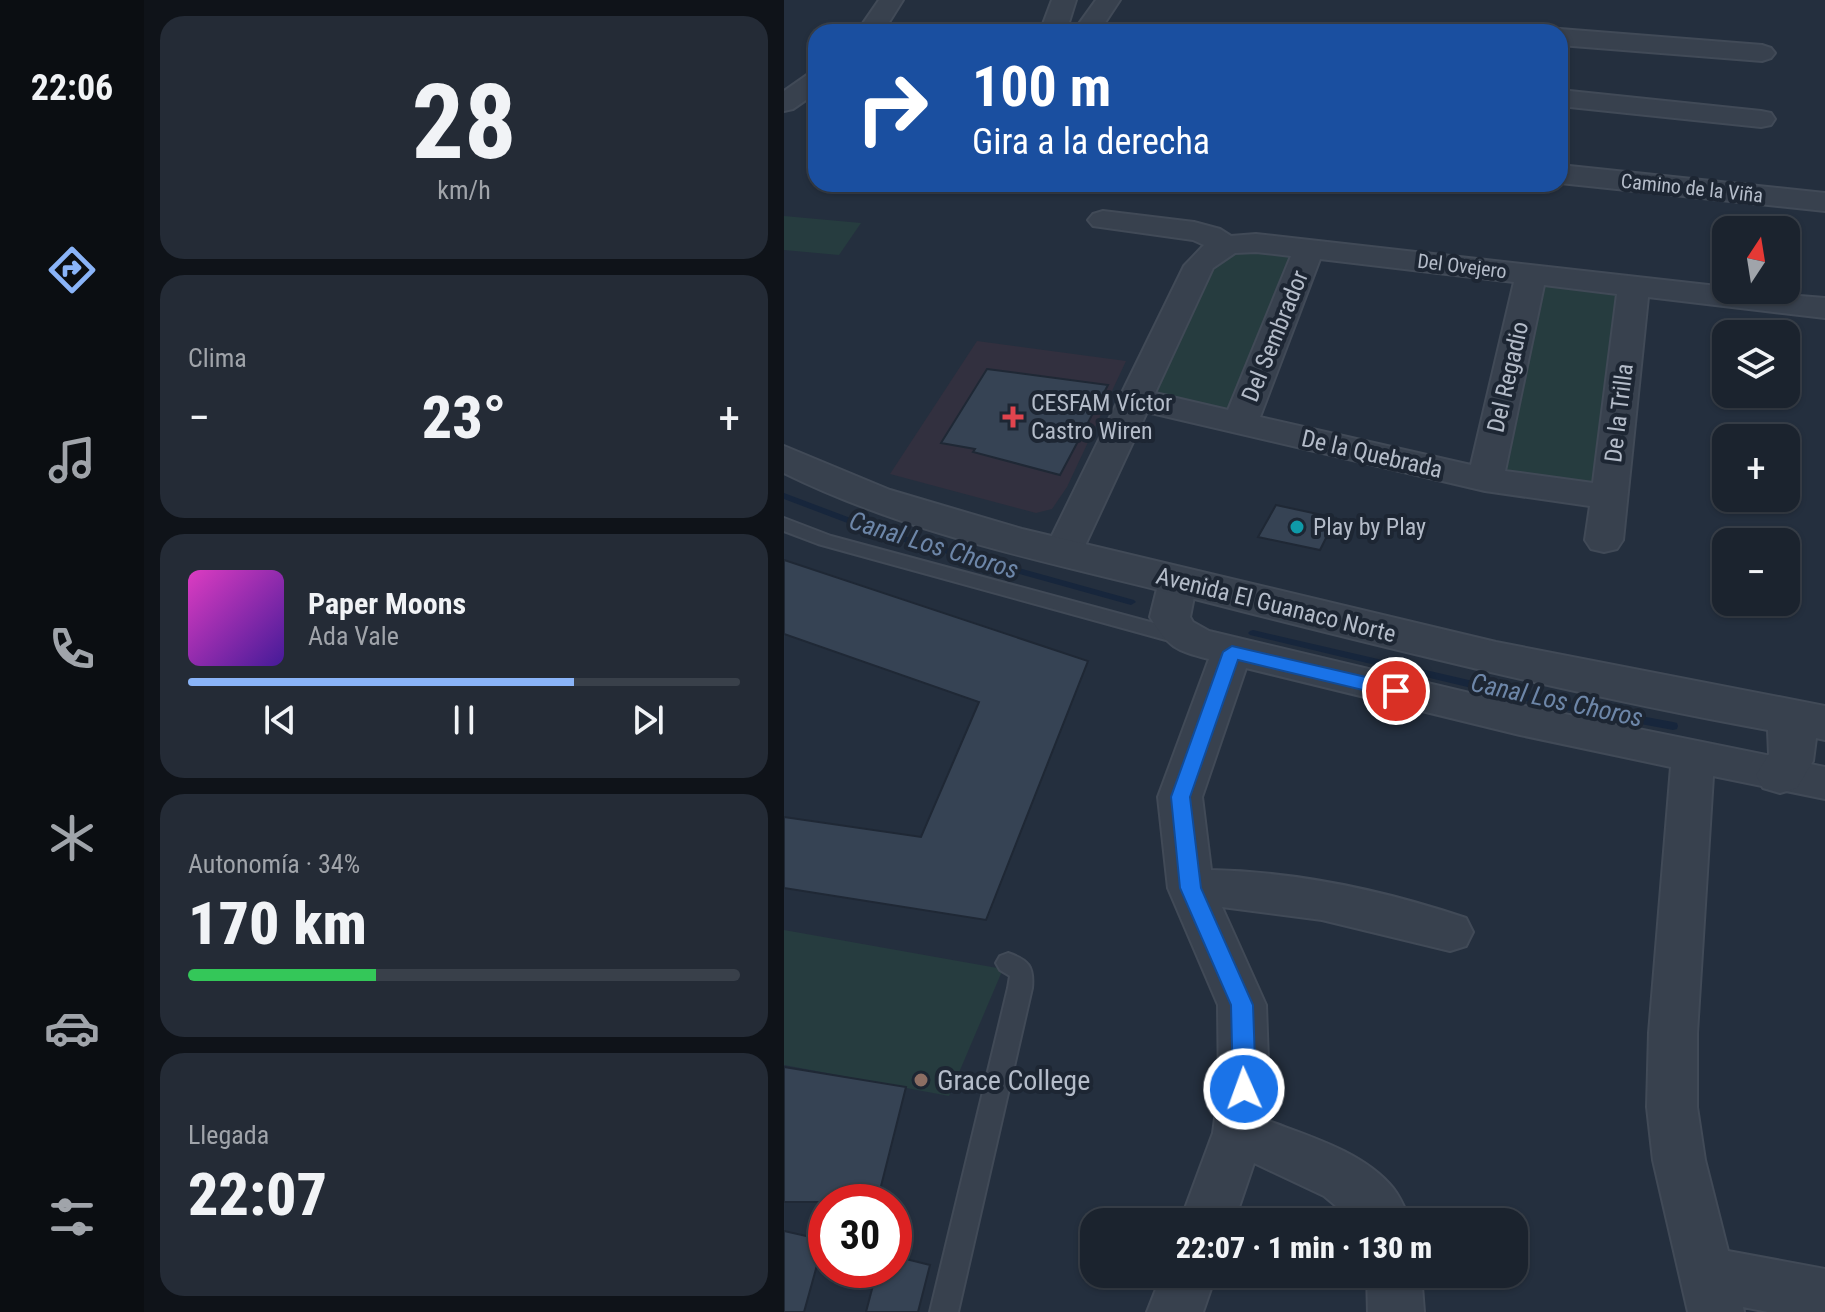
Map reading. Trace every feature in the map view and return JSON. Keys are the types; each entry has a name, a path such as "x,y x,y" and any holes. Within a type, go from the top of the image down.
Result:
{"street":[{"path":"875,24 891,0"},
{"path":"1056,24 1064,0"},
{"path":"1092,24 1108,0"},
{"path":"1568,38 1762,53"},
{"path":"784,103 808,86"},
{"path":"1568,99 1761,119"},
{"name":"Camino de la Viña","path":"1568,175 1825,202"},
{"name":"Del Ovejero","path":"1103,220 1194,231 1209,235 1226,246 1256,243 1825,308"},
{"path":"1063,552 1199,266 1210,253 1226,246"},
{"name":"Del Sembrador","path":"1240,423 1309,249"},
{"name":"Del Regadio","path":"1485,480 1531,275"},
{"name":"De la Trilla","path":"1604,540 1634,286"},
{"name":"De la Quebrada","path":"1136,399 1485,480 1609,497"},
{"name":"Avenida El Guanaco Norte","path":"784,458 886,502 1063,552 1497,657 1806,720"},
{"path":"1178,581 1170,617 1179,632 1215,647 1520,720 1825,783"},
{"path":"1212,1208 1239,1133 1244,1089 1242,1005 1191,888 1180,797 1215,647"},
{"path":"1780,775 1793,758 1792,729 1806,720"},
{"path":"1693,756 1673,1033 1672,1107 1679,1160 1711,1293 1825,1296"},
{"path":"1191,888 1248,888 1327,899 1450,932"},
{"path":"1239,1133 1327,1169 1379,1208"},
{"path":"1175,1312 1184,1288"},
{"path":"1395,1288 1396,1312"}],"lane":[{"path":"784,524 825,540 1215,647"},
{"path":"944,1312 1020,988 1022,971 1008,963"}],"shaded area":[{"name":"CESFAM Víctor Castro Wiren","path":"977,341 1126,361 1067,487 1052,509 1036,513 890,474"}],"green space":[{"path":"784,216 861,223 839,255 784,250"},
{"path":"1247,251 1298,255 1231,412 1150,394 1211,267 1229,255"},
{"path":"1536,285 1621,294 1595,483 1589,493 1500,475"},
{"path":"784,930 1003,969 949,1096 784,1065"}],"building":[{"path":"987,369 1108,385 1060,475 973,452 975,449 941,443"},
{"name":"Play by Play","path":"1276,505 1336,518 1320,550 1258,537"},
{"path":"784,560 1088,661 986,920 784,888 784,817 921,837 979,702 784,634"},
{"path":"784,1067 906,1087 882,1184 808,1184 808,1202 784,1202"},
{"path":"784,1231 808,1236 808,1288 811,1288 804,1312 784,1312"},
{"path":"912,1260 930,1265 918,1312 866,1312 872,1288 912,1288"}],"waterway":[{"name":"Canal Los Choros","path":"784,496 882,533 1131,602"},
{"name":"Canal Los Choros","path":"1253,633 1560,705 1673,726"}],"place":[{"name":"CESFAM Víctor Castro Wiren","path":"1013,417"},
{"name":"Play by Play","path":"1297,527"},
{"name":"Grace College","path":"921,1080"}],"route":[{"path":"1244,1089 1242,1005 1191,888 1180,797 1232,652 1396,691"}]}
